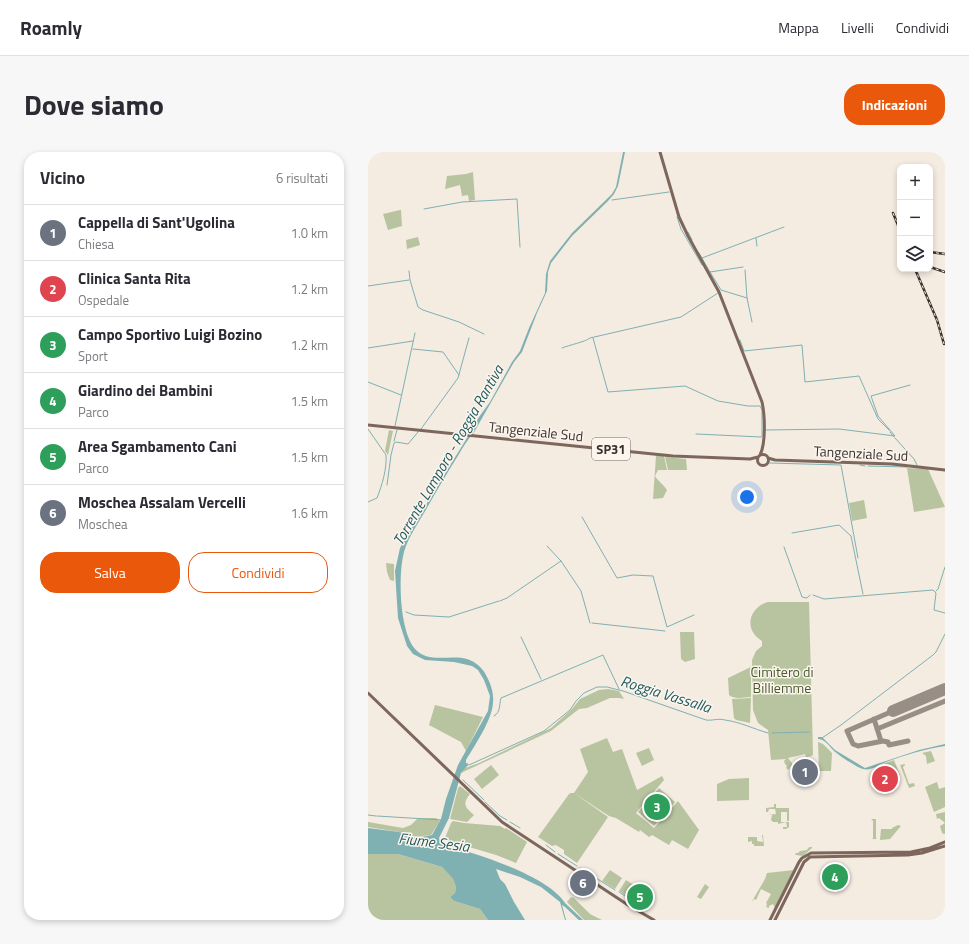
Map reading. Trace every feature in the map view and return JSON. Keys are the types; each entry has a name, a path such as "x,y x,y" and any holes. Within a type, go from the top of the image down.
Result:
{"main road":[{"path":"660,152 679,217 719,292 759,392 764,410 763,449 757,462"},
{"name":"Tangenziale Sud","path":"368,425 673,456 750,459 759,456"},
{"path":"763,449 767,456 767,463"},
{"name":"SP31","path":"759,456 767,456"},
{"name":"Tangenziale Sud","path":"767,456 775,460"},
{"name":"Tangenziale Sud","path":"750,459 757,462"},
{"name":"Tangenziale Sud","path":"767,463 775,460 892,464 945,470"},
{"name":"SP31","path":"757,462 763,466 767,463"},
{"path":"368,694 506,825 654,920"},
{"path":"775,920 804,861 810,858 921,850 945,842"},
{"path":"770,920 799,862 806,855 814,852 893,855 922,853 945,846"}],"green space":[{"path":"473,172 475,200 469,201 468,195 462,196 460,185 445,189 447,176"},
{"path":"401,210 402,226 388,230 383,214"},
{"path":"418,237 420,245 407,249 406,240"},
{"path":"389,430 393,431 388,455 385,451"},
{"path":"656,456 664,456 667,470 658,470 655,476 667,490 663,498 653,499"},
{"path":"665,457 686,459 687,470 668,470"},
{"path":"907,468 928,469 945,507 914,512"},
{"path":"864,500 867,518 852,521 849,503"},
{"path":"386,563 394,564 394,581 390,580"},
{"name":"Cimitero di Billiemme","path":"768,602 809,602 813,754 812,756 806,757 805,754 788,758 792,763 792,767 790,767 789,770 786,768 787,766 784,761 786,759 771,760 768,730 758,723 753,710 752,660 756,651 762,646 762,641 752,631 751,619 756,609"},
{"path":"680,632 694,632 695,659 685,662 681,659"},
{"path":"751,667 751,697 731,697 729,695 728,678"},
{"path":"608,689 619,691 624,699 610,698 587,708 579,709 551,731 461,773 465,768 479,763 551,728 572,709 580,699 599,690"},
{"path":"751,698 750,723 736,720 734,718 732,699"},
{"path":"435,705 483,717 466,751 461,742 429,725"},
{"path":"607,738 613,752 622,749 637,790 662,776 664,780 636,813 654,828 678,801 699,830 688,849 672,840 669,845 652,835 649,837 640,830 639,832 616,818 609,816 574,793 588,772 580,749"},
{"path":"818,742 823,744 832,753 831,771 819,771"},
{"path":"649,748 654,760 642,766 636,753"},
{"path":"931,751 935,761 927,764 926,756 922,753"},
{"path":"894,760 900,775 893,776 890,766 879,768 883,764"},
{"path":"905,764 903,767 909,784 914,783 915,786 909,788 900,765"},
{"path":"491,765 499,775 482,789 474,779"},
{"path":"749,778 749,800 717,801 717,784 729,779"},
{"path":"937,782 939,789 945,787 945,807 934,812 925,787"},
{"path":"460,786 470,794 465,803 468,810 474,815 467,822 450,819 458,788"},
{"path":"659,788 675,802 654,826 638,812"},
{"path":"571,793 574,793 608,817 577,863 564,854 564,850 556,845 552,846 538,837"},
{"path":"774,804 776,804 776,808 789,808 789,821 787,821 787,812 781,812 781,822 786,822 778,824 778,822 773,822 771,820 772,815 768,815 776,814 775,809 769,809 768,812 766,812 766,808 774,807"},
{"path":"945,812 945,823 939,818 937,819 936,814"},
{"path":"418,818 436,818 440,821 431,835 417,837 399,832 368,827 368,822 403,828 411,825"},
{"path":"871,819 876,819 877,839 872,839 873,821"},
{"path":"453,821 500,826 505,829 506,828 527,842 516,863 496,855 449,841 445,838"},
{"path":"786,822 789,822 789,827 783,829 783,827 787,827"},
{"path":"945,823 944,834 942,833 940,826"},
{"path":"898,825 901,826 890,839 880,840 881,829 892,829"},
{"path":"763,835 764,846 754,846 752,841 748,842 748,837 757,837 757,841 763,842"},
{"path":"808,847 812,848 803,856 796,855 795,853 810,848"},
{"path":"368,854 398,854 442,867 453,879 456,887 455,893 450,897 454,901 480,909 488,920 368,920"},
{"path":"610,870 622,878 615,889 602,881"},
{"path":"794,870 775,908 773,904 769,906 769,908 766,907 766,903 771,894 761,889 756,900 754,899 751,903 767,873"},
{"path":"826,870 843,870 844,883 834,883 834,878 827,878"},
{"path":"626,880 654,898 646,910 619,891"},
{"path":"705,884 709,887 701,899 697,897"},
{"path":"571,897 574,898 590,914 602,920 584,920 567,902"}],"water":[{"name":"Fiume Sesia","path":"623,152 625,152 618,186 614,194 572,236 551,263 548,272 547,291 522,352 514,362 473,434 447,473 415,528 406,546 402,562 401,602 403,616 410,640 415,649 420,654 426,656 461,658 473,662 481,668 485,674 493,693 493,703 490,717 466,760 466,763 469,764 461,773 449,818 439,838 441,844 473,853 512,867 530,876 560,896 568,908 562,905 565,920 560,902 541,887 520,877 496,869 500,879 505,884 525,920 488,920 480,909 454,901 450,897 455,893 456,887 453,879 442,867 398,854 368,854 368,828 399,832 417,838 432,835 441,819 446,799 458,765 488,711 490,696 484,680 478,670 472,666 454,662 425,660 413,654 407,646 398,618 395,571 400,548 405,539 520,351 545,293 546,274 550,261 572,233 612,194 616,187"},
{"path":"818,737 822,737 835,750 865,768 919,750 945,744 945,746 908,755 872,768 863,769 852,764 834,751 825,741 818,739"}],"waterway":[{"path":"612,200 669,192"},
{"path":"424,209 462,202 517,199 520,247"},
{"path":"677,217 681,229 702,265"},
{"path":"702,258 784,227"},
{"path":"688,232 692,240"},
{"path":"756,238 757,246"},
{"path":"699,253 710,272 743,267"},
{"path":"745,270 747,298 752,322"},
{"path":"409,271 410,280 418,307 459,322 484,334"},
{"path":"710,272 721,290 747,298"},
{"path":"368,286 409,280"},
{"path":"562,348 590,338 681,317 718,293"},
{"path":"395,426 415,333"},
{"path":"421,429 458,378 469,338"},
{"path":"593,338 608,392 685,386 718,401 748,406 760,406 762,410 762,437"},
{"path":"740,340 744,351 802,345 805,382 859,376 878,419 889,430"},
{"path":"368,348 413,341"},
{"path":"413,349 443,352 459,375"},
{"path":"368,382 401,395"},
{"path":"766,430 839,429 895,436 878,416 871,396 910,385"},
{"path":"368,429 386,455 386,466 381,488 377,498 368,502"},
{"path":"394,441 397,430"},
{"path":"387,485 394,443 408,444 418,432"},
{"path":"890,432 894,437"},
{"path":"696,434 761,437"},
{"path":"895,438 914,459 917,465"},
{"path":"770,463 841,465 858,558"},
{"path":"860,465 865,466"},
{"path":"868,466 907,467"},
{"path":"582,517 617,578 633,575 653,576 667,627 694,615"},
{"path":"792,533 839,525 851,536 863,594"},
{"path":"547,546 561,561 581,591 590,623"},
{"path":"784,547 802,597 807,598 810,595"},
{"path":"500,601 507,598 561,561"},
{"path":"936,591 945,567"},
{"path":"813,595 824,599 933,590 936,593 934,610 945,613"},
{"path":"406,612 414,615 449,617 499,601"},
{"path":"592,623 665,631"},
{"path":"822,738 933,655 945,634"},
{"path":"521,637 541,679"},
{"path":"494,716 499,710 501,698 603,655 619,689"},
{"name":"Roggia Vassalla","path":"469,765 544,731 570,710 584,693 597,687 607,687 623,691 706,720 720,719 731,721 768,733"},
{"name":"Roggia Vassalla","path":"772,733 809,732"},
{"path":"463,780 484,800"},
{"path":"485,802 500,816 507,820"},
{"path":"368,815 376,816"},
{"path":"377,816 442,820"},
{"path":"510,822 520,828"},
{"path":"546,845 555,852"},
{"path":"558,854 577,866"},
{"path":"580,868 615,890"},
{"path":"619,892 646,910"},
{"path":"565,905 581,920"}],"taxiway":[{"path":"877,729 945,701"},
{"path":"893,711 847,731 853,744 858,746 883,741 888,742 889,745 908,741"},
{"path":"874,719 881,741"}],"runway":[{"path":"893,711 945,689"}],"railway":[{"path":"893,213 897,223"},
{"path":"933,252 945,254"},
{"path":"933,268 945,272"},
{"path":"916,272 937,320 944,344"}],"place":[{"name":"Cappella di Sant'Ugolina","path":"805,772"},
{"name":"Clinica Santa Rita","path":"885,779"},
{"name":"Campo Sportivo Luigi Bozino","path":"657,807"},
{"name":"Giardino dei Bambini","path":"835,877"},
{"name":"Moschea Assalam Vercelli","path":"583,883"},
{"name":"Area Sgambamento Cani","path":"640,897"}],"water label":[{"name":"Torrente Lamporo - Roggia Rantiva","path":"448,455"}]}
